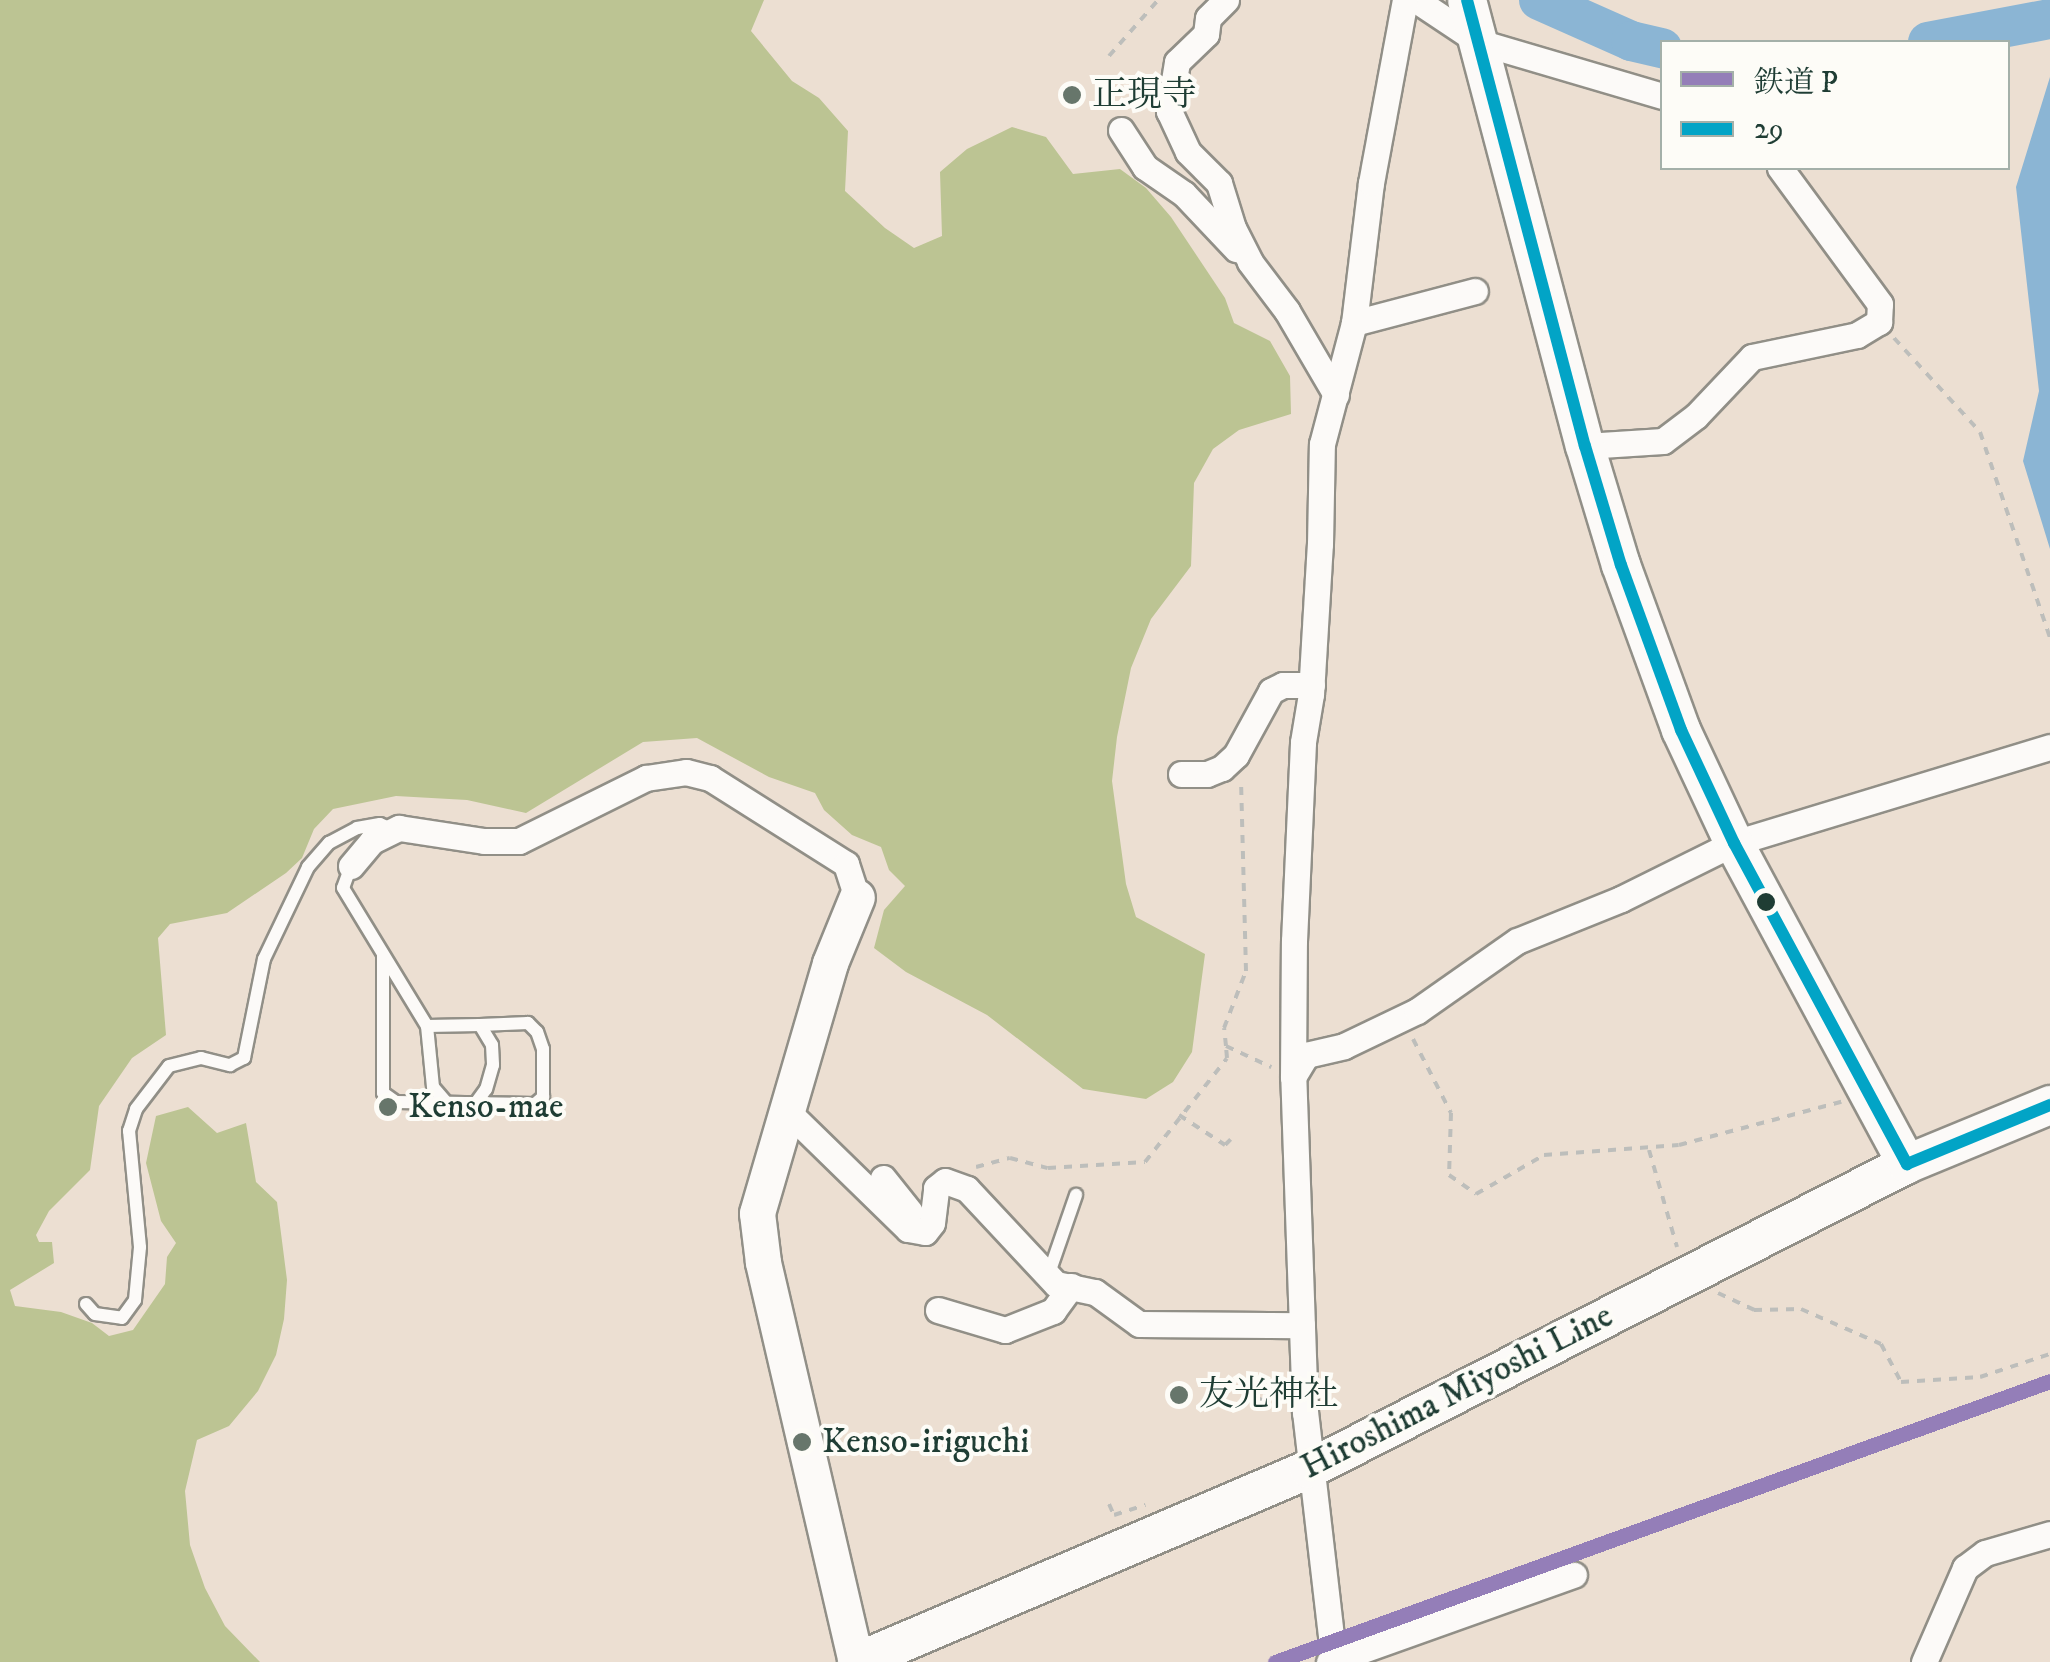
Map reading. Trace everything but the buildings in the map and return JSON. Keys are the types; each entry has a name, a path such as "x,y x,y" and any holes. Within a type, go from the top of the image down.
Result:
{"main road":[{"path":"1473,22 1585,446 1621,565 1681,730 1734,842 1907,1164"},
{"name":"Hiroshima Miyoshi Line","path":"856,1662 1309,1469 1907,1164 2050,1106"}],"street":[{"path":"1226,0 1208,18 1206,34 1176,62 1169,111 1188,152 1219,183 1233,228 1336,395"},
{"path":"1406,0 1371,183 1354,322 1322,444 1312,685 1303,742 1294,942 1293,1077 1309,1469 1332,1661 1574,1576"},
{"path":"1416,0 1660,95"},
{"path":"1122,130 1145,167 1184,194 1263,278"},
{"path":"1585,446 1663,441 1696,416 1752,357 1857,335 1879,322 1880,304 1781,170"},
{"path":"1354,322 1475,291"},
{"path":"1182,774 1207,774 1222,768 1236,755 1271,691 1283,686 1312,685"},
{"path":"1293,1077 1306,1056 1344,1046 1402,1018 1517,940 1621,900 1734,842 2050,746"},
{"path":"351,866 372,841 393,830 416,828 500,843 519,840 646,778 670,772 698,774 846,864 857,897 830,963 756,1213 759,1242 856,1662"},
{"path":"787,1110 908,1228 925,1232"},
{"path":"882,1178 925,1232"},
{"path":"925,1232 932,1224 936,1188 945,1181 967,1190 1060,1281 1095,1292 1139,1324 1302,1325"},
{"path":"938,1310 1005,1330 1053,1312 1060,1281"},
{"path":"1924,1662 1965,1568 1986,1553 2050,1534"}],"lane":[{"path":"86,1304 95,1314 122,1318 135,1300 140,1247 128,1130 136,1110 169,1066 201,1058 230,1065 244,1058 264,959 308,867 330,842 356,828 380,824 393,830"},
{"path":"351,866 343,888 427,1026 433,1088 447,1104"},
{"path":"383,955 382,1093 396,1102 447,1104 535,1104 543,1097 543,1048 537,1032 528,1023 427,1026"},
{"path":"476,1103 486,1089 493,1065 492,1045 480,1025"},
{"path":"1060,1281 1076,1195"}],"path":[{"path":"1109,56 1158,0"},
{"path":"1879,322 1980,432 2050,638"},
{"path":"954,1184 982,1162 1010,1158 1048,1168 1145,1162 1227,1058 1224,1028 1246,971 1241,772 1236,755"},
{"path":"1402,1018 1451,1113 1448,1175 1476,1194 1544,1155 1648,1149 1782,1120 1855,1097"},
{"path":"1226,1046 1293,1077"},
{"path":"1179,1115 1226,1145 1231,1139"},
{"path":"1648,1149 1681,1261"},
{"path":"1705,1286 1754,1310 1801,1309 1881,1344 1901,1382 1980,1377 2050,1354"},
{"path":"1259,1399 1295,1410"}],"green space":[{"path":"0,0 764,0 751,31 792,81 819,98 848,131 845,191 885,228 914,248 942,236 940,172 967,149 1012,127 1046,137 1073,174 1120,169 1146,188 1171,217 1225,298 1234,323 1270,341 1290,376 1291,414 1239,430 1213,449 1194,483 1191,566 1151,619 1131,668 1117,737 1112,781 1126,884 1136,917 1205,954 1192,1052 1173,1082 1146,1099 1083,1089 987,1015 906,972 874,948 884,910 905,886 889,870 881,847 852,835 824,810 815,793 769,777 697,738 643,742 526,813 467,800 396,796 333,809 314,829 302,858 286,873 227,913 170,924 158,938 166,1035 132,1058 99,1106 90,1170 49,1211 36,1235 39,1242 52,1242 54,1263 10,1290 15,1306 61,1312 92,1323 109,1336 133,1330 165,1284 167,1257 176,1243 161,1221 146,1163 156,1116 188,1107 217,1133 246,1123 256,1182 277,1202 287,1280 284,1319 276,1355 258,1391 229,1426 197,1440 185,1491 190,1545 205,1588 225,1626 260,1662 0,1662"}],"water":[{"path":"2050,77 2050,549 2023,461 2039,391 2016,187"}],"waterway":[{"path":"1539,0 1631,41 1660,48"},
{"path":"1939,40 2050,19"}],"rail line":[{"name":"P","path":"1275,1662 2050,1381"}],"transit line":[{"name":"29","path":"1467,0 1585,446 1621,565 1681,730 1734,843 1907,1164"},
{"name":"29","path":"1907,1164 2050,1105"}],"place":[{"name":"正現寺","path":"1072,95"},
{"name":"Kenso-mae","path":"388,1107"},
{"name":"友光神社","path":"1179,1395"},
{"name":"Kenso-iriguchi","path":"802,1442"}]}
